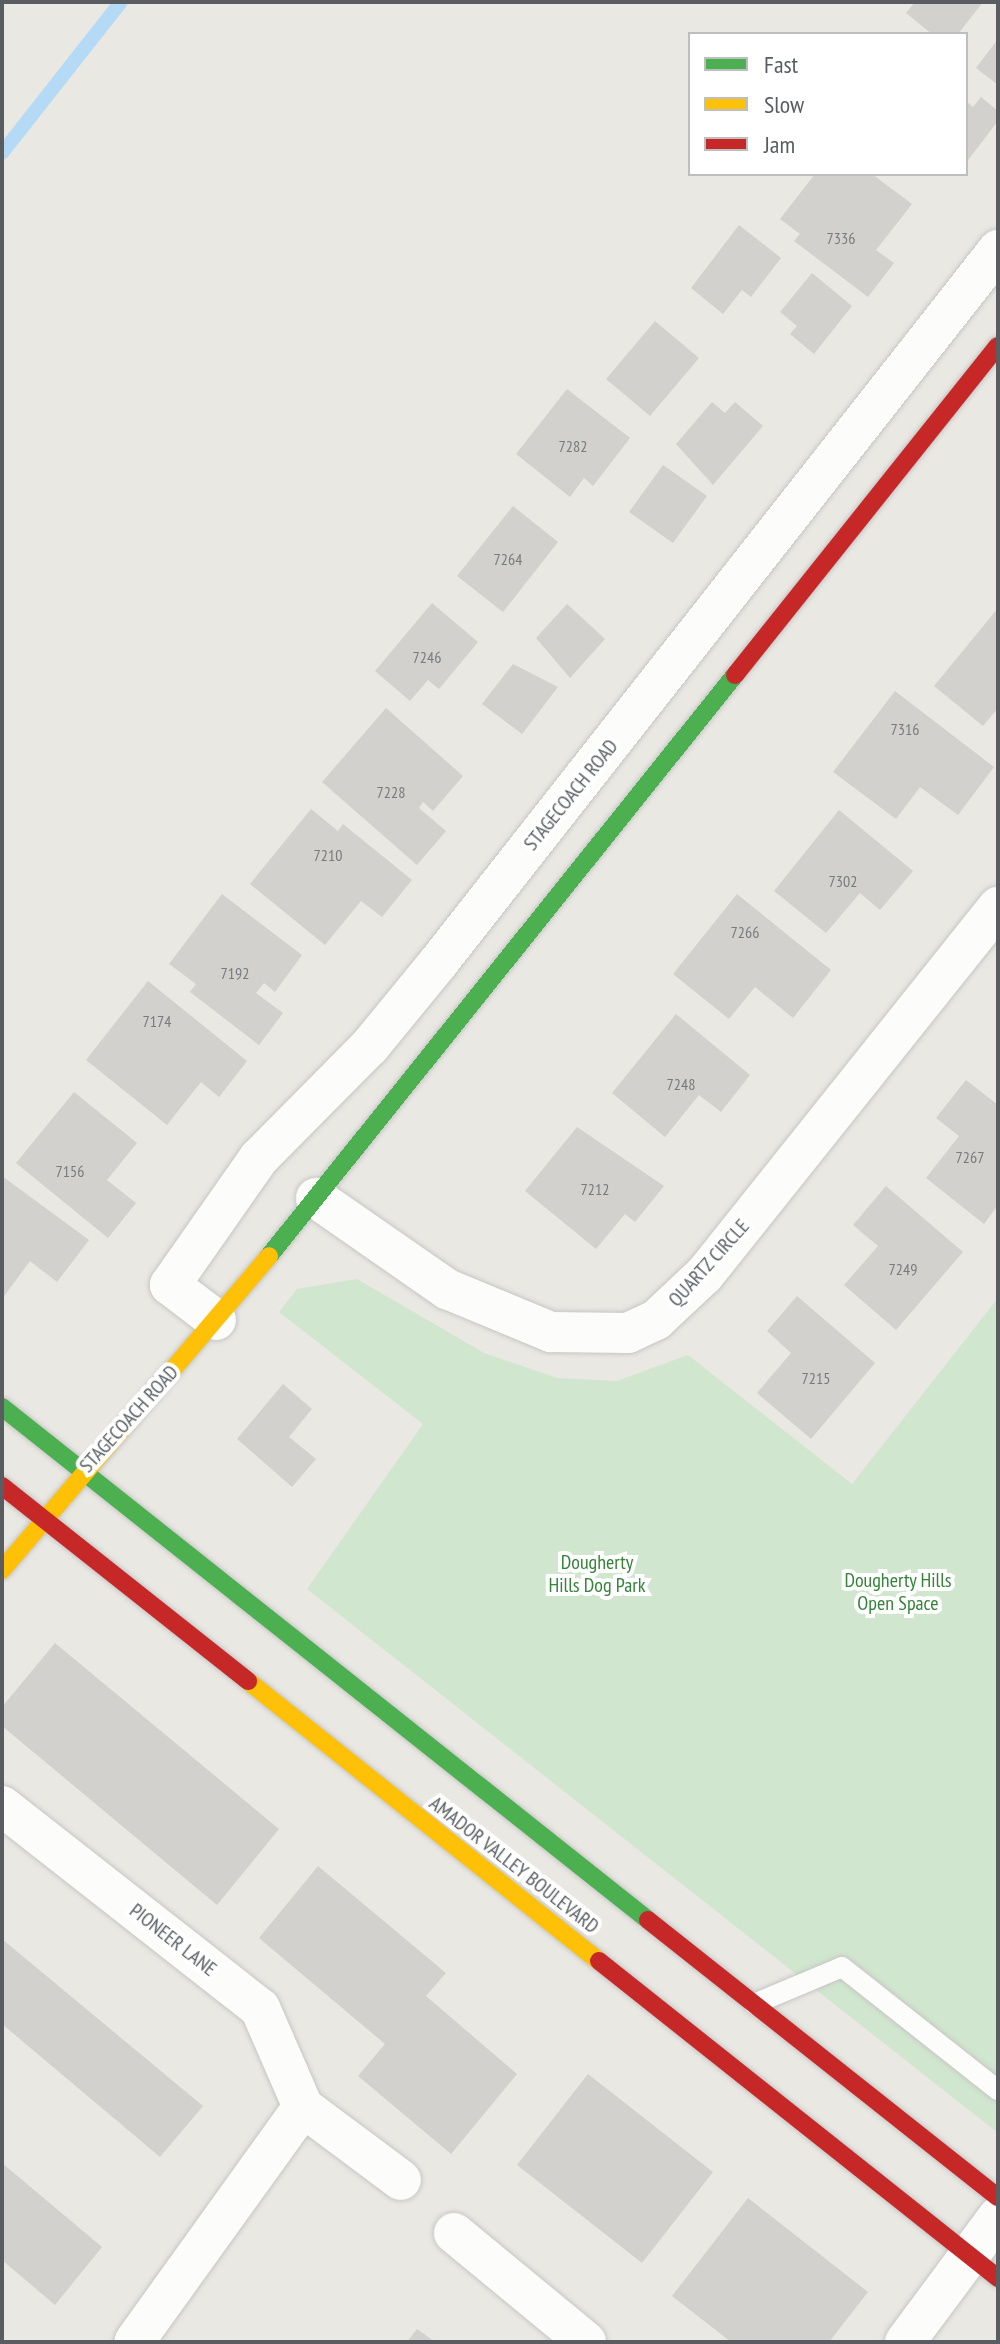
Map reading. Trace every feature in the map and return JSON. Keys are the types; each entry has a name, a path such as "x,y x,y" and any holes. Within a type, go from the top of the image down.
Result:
{"street":[{"name":"STAGECOACH ROAD","path":"216,1320 170,1285 197,1242 259,1158 370,1046 656,690 998,250"},
{"name":"STAGECOACH ROAD","path":"2,1570 82,1470 216,1320 316,1198 699,725 998,346"},
{"path":"656,690 699,725"},
{"name":"QUARTZ CIRCLE","path":"316,1198 447,1289 551,1332 628,1333 656,1320 705,1274 998,907"},
{"name":"AMADOR VALLEY BOULEVARD","path":"2,1407 998,2197"},
{"name":"AMADOR VALLEY BOULEVARD","path":"2,1486 984,2266"},
{"name":"PIONEER LANE","path":"2,1806 260,2008 303,2107 401,2180"},
{"path":"134,2342 303,2107"},
{"path":"905,2342 984,2266 998,2217"},
{"path":"454,2233 586,2342"}],"lane":[{"path":"754,2004 842,1967 998,2090"}],"green space":[{"name":"Dougherty Hills Dog Park","path":"357,1279 484,1353 557,1378 617,1381 688,1355 852,1484 998,1298 998,2133 307,1589 423,1424 279,1312 297,1289"}],"building":[{"path":"915,2 983,2 960,32 930,32 906,13"},
{"path":"998,39 998,85 976,68"},
{"path":"981,97 998,111 998,121 968,160 968,103 973,107"},
{"path":"813,176 875,176 912,204 876,250 894,263 868,297 794,241 800,234 780,219"},
{"path":"739,225 781,258 751,297 742,290 723,314 691,288"},
{"path":"812,273 852,306 814,354 790,334 797,326 780,312"},
{"path":"655,321 699,358 650,416 606,379"},
{"path":"567,389 630,438 593,486 584,478 570,497 516,454"},
{"path":"712,402 725,413 735,402 763,426 713,485 676,444"},
{"path":"663,465 707,496 673,543 629,512"},
{"path":"513,506 558,542 503,612 457,576"},
{"path":"432,603 478,642 439,689 428,680 410,701 375,671"},
{"path":"567,604 605,639 570,678 536,638"},
{"path":"998,608 998,708 983,726 934,686"},
{"path":"513,664 558,687 522,734 482,704"},
{"path":"895,691 994,767 958,815 920,787 896,819 833,772"},
{"path":"386,708 463,776 433,811 423,802 419,808 446,831 417,865 322,782"},
{"path":"311,809 338,831 343,824 412,880 382,917 361,901 325,945 250,884"},
{"path":"839,810 913,871 880,910 860,893 826,933 774,891"},
{"path":"222,894 302,955 275,992 264,983 256,993 283,1013 259,1045 190,992 196,984 169,964"},
{"path":"737,894 831,970 793,1018 755,987 729,1019 673,974"},
{"path":"148,981 247,1061 219,1097 201,1082 167,1125 86,1060"},
{"path":"676,1014 750,1075 721,1112 699,1095 665,1137 612,1093"},
{"path":"966,1080 998,1105 998,1205 984,1224 926,1178 959,1136 936,1118"},
{"path":"74,1092 137,1143 107,1180 136,1203 108,1238 16,1163"},
{"path":"577,1127 664,1186 635,1222 625,1214 596,1249 525,1191"},
{"path":"2,1176 89,1240 57,1282 30,1261 2,1299"},
{"path":"886,1186 963,1252 896,1330 844,1285 878,1246 853,1225"},
{"path":"797,1296 875,1363 811,1439 757,1393 791,1353 767,1331"},
{"path":"283,1384 312,1409 289,1437 316,1459 292,1487 237,1439"},
{"path":"55,1643 279,1829 217,1905 2,1726 2,1707"},
{"path":"318,1866 446,1973 426,1996 517,2074 451,2154 358,2076 385,2044 259,1938"},
{"path":"2,1939 203,2106 160,2157 2,2024"},
{"path":"588,2074 713,2172 642,2263 517,2165"},
{"path":"2,2163 102,2247 55,2305 2,2260"},
{"path":"748,2198 868,2292 829,2342 731,2342 672,2296"},
{"path":"417,2329 435,2342 407,2342"}],"waterway":[{"path":"2,153 121,2"}],"traffic: fast":[{"path":"269,1256 735,675"},
{"path":"2,1407 648,1920"}],"traffic: slow":[{"path":"2,1570 269,1256"},
{"path":"248,1681 599,1961"}],"traffic: jam":[{"path":"735,675 998,346"},
{"path":"2,1486 248,1681"},
{"path":"648,1920 998,2197"},
{"path":"599,1961 998,2278"}],"park label":[{"name":"Dougherty Hills Open Space","path":"898,1592"}]}
